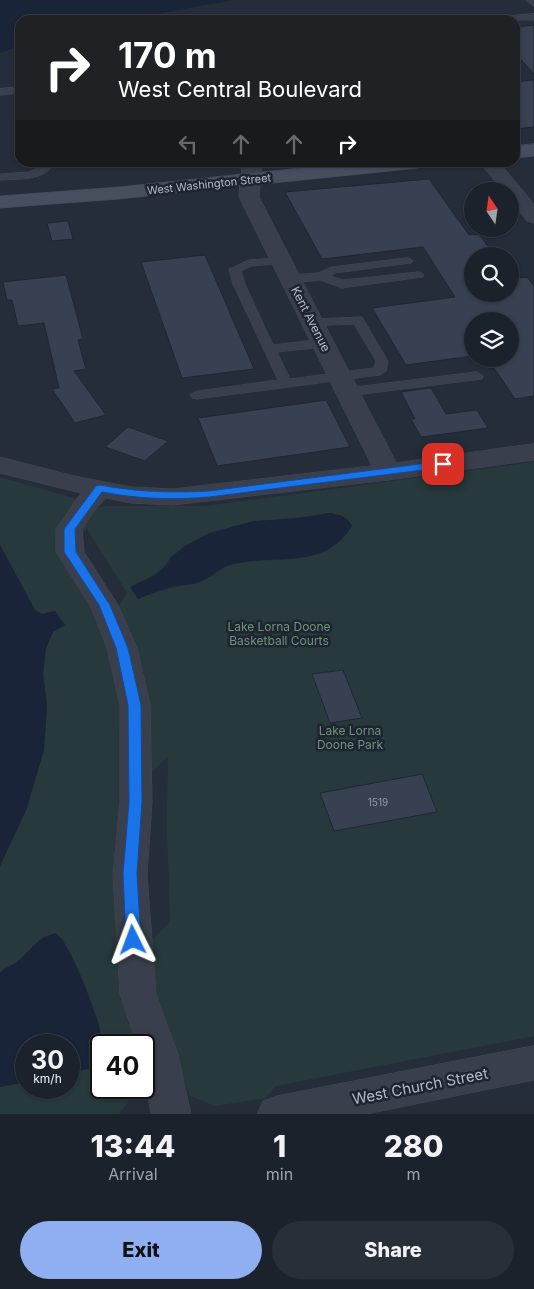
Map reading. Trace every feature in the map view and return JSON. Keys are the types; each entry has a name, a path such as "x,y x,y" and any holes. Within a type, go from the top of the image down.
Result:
{"main road":[{"path":"520,151 534,150"},
{"name":"West Washington Street","path":"0,202 119,193 252,171 326,167"}],"street":[{"path":"493,167 534,217"},
{"name":"Kent Avenue","path":"252,171 249,197 388,472"},
{"path":"0,465 100,489 131,494 172,497 388,472 534,452"},
{"path":"100,489 85,505 69,529 70,552 104,605 122,648 135,705 136,802 130,874 138,994 160,1055 171,1114"},
{"name":"West Church Street","path":"277,1114 338,1108 534,1063"}],"lane":[{"path":"530,0 534,3"},
{"path":"520,18 534,17"},
{"path":"0,92 15,90"},
{"path":"0,177 40,172 47,167"},
{"path":"321,276 332,270 407,261"},
{"path":"286,383 239,284 235,269 249,263 321,276 342,284 418,275"},
{"path":"313,323 358,320 382,361 380,371 344,384"},
{"path":"269,350 323,343"},
{"path":"197,395 286,383 344,384 477,376"}],"green space":[{"name":"Lake Lorna Doone Park","path":"534,462 534,1036 276,1086 266,1098 215,1106 190,1096 149,993 145,947 170,922 167,829 168,756 148,776 115,612 127,593 87,529 77,541 88,512 103,506 205,506","holes":["330,513 340,515 352,526 340,541 326,551 295,559 244,562 227,566 208,578 138,599 131,587 158,572 171,557 277,520"]},
{"path":"0,477 78,499 66,513 58,533 67,567 90,605 109,645 119,696 121,770 119,823 132,1034 99,1034 91,1003 62,938 44,936 16,963 0,973 0,866 27,808 47,707 43,674 46,648 53,632 65,625 55,611 42,614 35,610 0,545"},
{"path":"90,1068 90,1099 130,1099 119,1114 0,1114 0,1087 15,1084 15,1099 80,1099 80,1071"}],"water":[{"path":"0,0 233,0 151,15 15,15 15,48 0,53"},
{"path":"330,513 340,515 352,526 340,541 326,550 311,556 244,562 227,566 201,582 170,587 138,599 130,587 156,575 165,567 171,557 185,546 209,533 254,521 299,518"},
{"path":"0,545 35,610 42,614 55,611 65,625 53,632 46,648 43,674 47,707 44,750 27,808 0,866"},
{"path":"56,933 75,962 99,1025 100,1034 90,1034 90,1068 80,1071 80,1034 15,1034 15,1084 0,1087 0,973 17,962 39,941"}],"building":[{"path":"534,25 534,74 520,59 520,26"},
{"path":"534,80 534,127 520,128 520,81"},
{"path":"429,179 464,228 464,238 482,238 488,247 464,247 464,302 519,302 519,278 527,277 534,286 534,396 515,399 493,367 519,367 519,312 464,312 464,357 406,365 372,308 455,297 423,247 322,259 285,192"},
{"path":"68,221 73,239 52,241 47,223"},
{"path":"205,255 254,369 182,378 141,262"},
{"path":"66,275 83,339 78,340 86,369 74,371 106,415 75,423 52,389 59,388 44,323 18,326 12,300 7,300 3,282"},
{"path":"431,388 446,414 477,410 488,428 421,437 411,419 415,419 401,392"},
{"path":"326,400 350,447 217,466 198,418"},
{"path":"128,427 168,441 145,461 105,447"},
{"path":"343,670 362,718 330,723 312,674"},
{"path":"422,774 437,812 334,831 320,793"}],"route":[{"path":"133,940 130,874 136,802 135,705 122,648 104,605 70,552 69,529 85,505 100,489 131,494 172,497 443,464"}],"park label":[{"name":"Lake Lorna Doone Basketball Courts","path":"279,633"}]}
